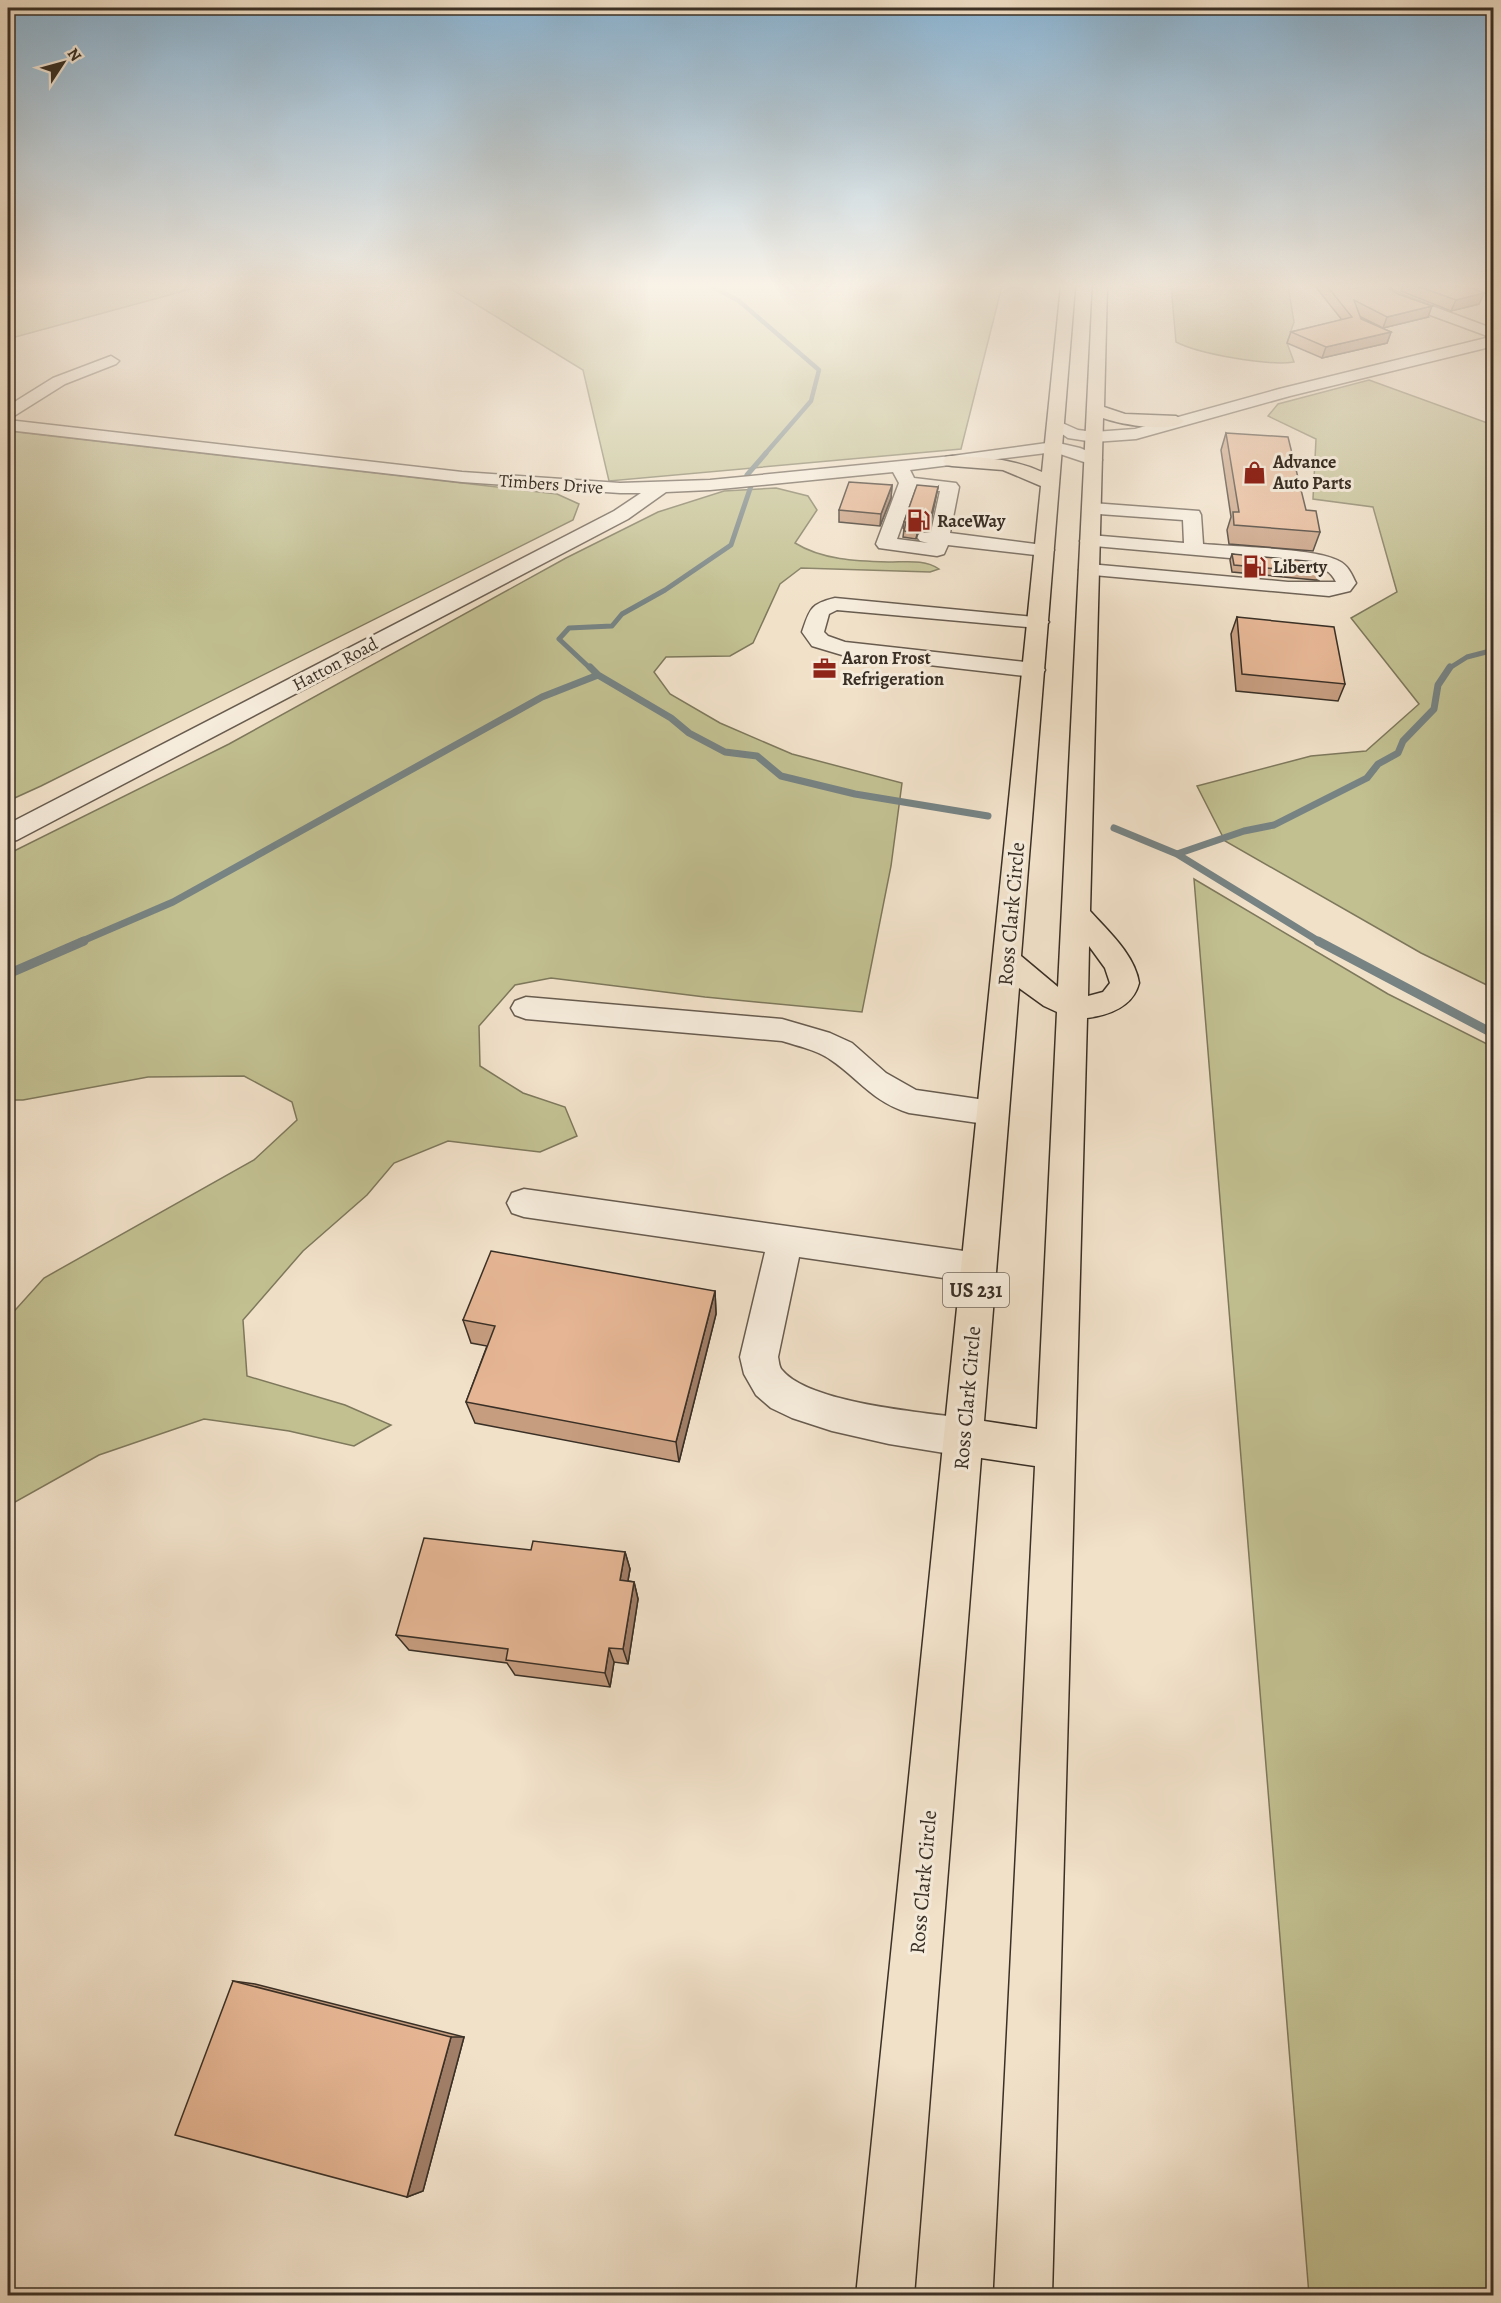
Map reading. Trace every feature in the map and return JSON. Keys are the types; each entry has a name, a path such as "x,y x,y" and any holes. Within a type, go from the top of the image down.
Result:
{"highway":[{"name":"Ross Clark Circle","path":"885,2295 1050,484 1062,393"},
{"name":"Ross Clark Circle","path":"1023,2295 1094,436 1090,393"},
{"path":"1094,436 1122,421 1137,423 1176,421"},
{"path":"1094,436 1118,442 1136,434"},
{"path":"1009,452 1040,438 1055,436"},
{"path":"952,461 1006,464 1029,472 1050,484"},
{"path":"1006,958 1027,981 1046,996 1073,1005 1096,1008 1119,995 1125,985 1123,975 1108,951 1076,913"},
{"path":"963,1437 1055,1450"}],"street":[{"path":"12,406 36,393"},
{"path":"1136,434 1279,393"},
{"name":"Timbers Drive","path":"8,425 483,479 584,487 660,488 903,508 952,461 1009,452 1055,436 1074,434 1094,436"},
{"name":"Timbers Drive","path":"1055,436 1074,452 1094,436"},
{"path":"950,487 938,518 937,550 886,544 903,508 950,487"},
{"name":"Hatton Road","path":"8,834 621,515 660,488"},
{"path":"1090,540 1192,515 1194,550"},
{"path":"938,518 1044,550"},
{"path":"1090,540 1326,562 1335,565 1346,583 1343,587 1329,590 1288,588 1090,540"},
{"path":"1034,670 842,648 820,641 813,632 820,610 835,604 1038,622"},
{"path":"526,1008 782,1030 819,1041 841,1051 875,1081 909,1101 992,1113"},
{"path":"524,1203 978,1268"},
{"path":"785,1240 759,1357 762,1374 769,1384 825,1413 963,1437"}],"shaded area":[{"path":"588,393 975,393 961,449 609,481"},
{"path":"1318,393 1406,393 1493,425 1493,988 1421,953 1225,841 1197,786 1311,756 1366,751 1419,704 1351,618 1397,592 1373,507 1313,499 1316,439 1268,416 1278,404"},
{"path":"8,431 557,494 579,504 573,520 8,801"},
{"path":"776,488 808,496 817,510 795,543 805,549 852,560 922,562 939,569 930,572 801,568 780,584 753,643 730,656 666,657 654,672 670,694 720,723 792,754 902,783 891,866 862,1012 705,997 551,978 515,985 479,1026 480,1066 523,1093 565,1107 577,1136 540,1152 448,1141 394,1163 367,1195 303,1251 243,1320 247,1376 345,1405 391,1425 354,1446 289,1431 204,1419 99,1455 8,1506 8,1318 44,1278 254,1160 297,1120 292,1102 244,1076 148,1077 23,1100 8,1100 8,854 229,744 566,558 658,512 724,491"},
{"path":"1194,879 1388,994 1493,1047 1493,2295 1309,2295"}],"building":[{"path":"1226,433 1288,437 1306,510 1316,511 1320,532 1234,525 1233,512 1239,512"},
{"path":"849,482 892,485 881,514 839,510"},
{"name":"RaceWay","path":"917,485 938,487 929,524 919,525 916,533 904,531 906,522 904,522"},
{"path":"1232,554 1319,562 1321,573 1234,565"},
{"path":"1237,617 1334,627 1345,684 1242,674"},
{"path":"491,1251 715,1291 676,1442 466,1402 495,1326 463,1320"},
{"path":"424,1538 531,1550 533,1541 625,1552 620,1580 634,1582 623,1649 609,1648 605,1673 506,1660 508,1649 396,1635"},
{"path":"233,1981 451,2037 407,2197 175,2135"}],"waterway":[{"path":"765,454 811,401 813,393"},
{"path":"747,475 766,453"},
{"path":"591,669 559,639 569,628 612,626 622,614 665,590 731,545 752,483"},
{"path":"1449,668 1467,657 1494,650"},
{"path":"590,667 598,675"},
{"path":"1177,854 1244,831 1274,825 1367,778 1378,764 1398,753 1403,741 1434,709 1438,685 1449,668"},
{"path":"80,942 173,902 542,697 598,675"},
{"path":"598,675 671,718 689,733 725,752 757,756 781,776 855,794 988,816"},
{"path":"1114,828 1177,854"},
{"path":"1177,854 1320,942"},
{"path":"8,974 84,941"},
{"path":"1318,941 1494,1034"}],"place":[{"name":"Advance Auto Parts","path":"1255,472"},
{"name":"RaceWay","path":"919,521"},
{"name":"Liberty","path":"1255,567"},
{"name":"Aaron Frost Refrigeration","path":"824,668"}]}
